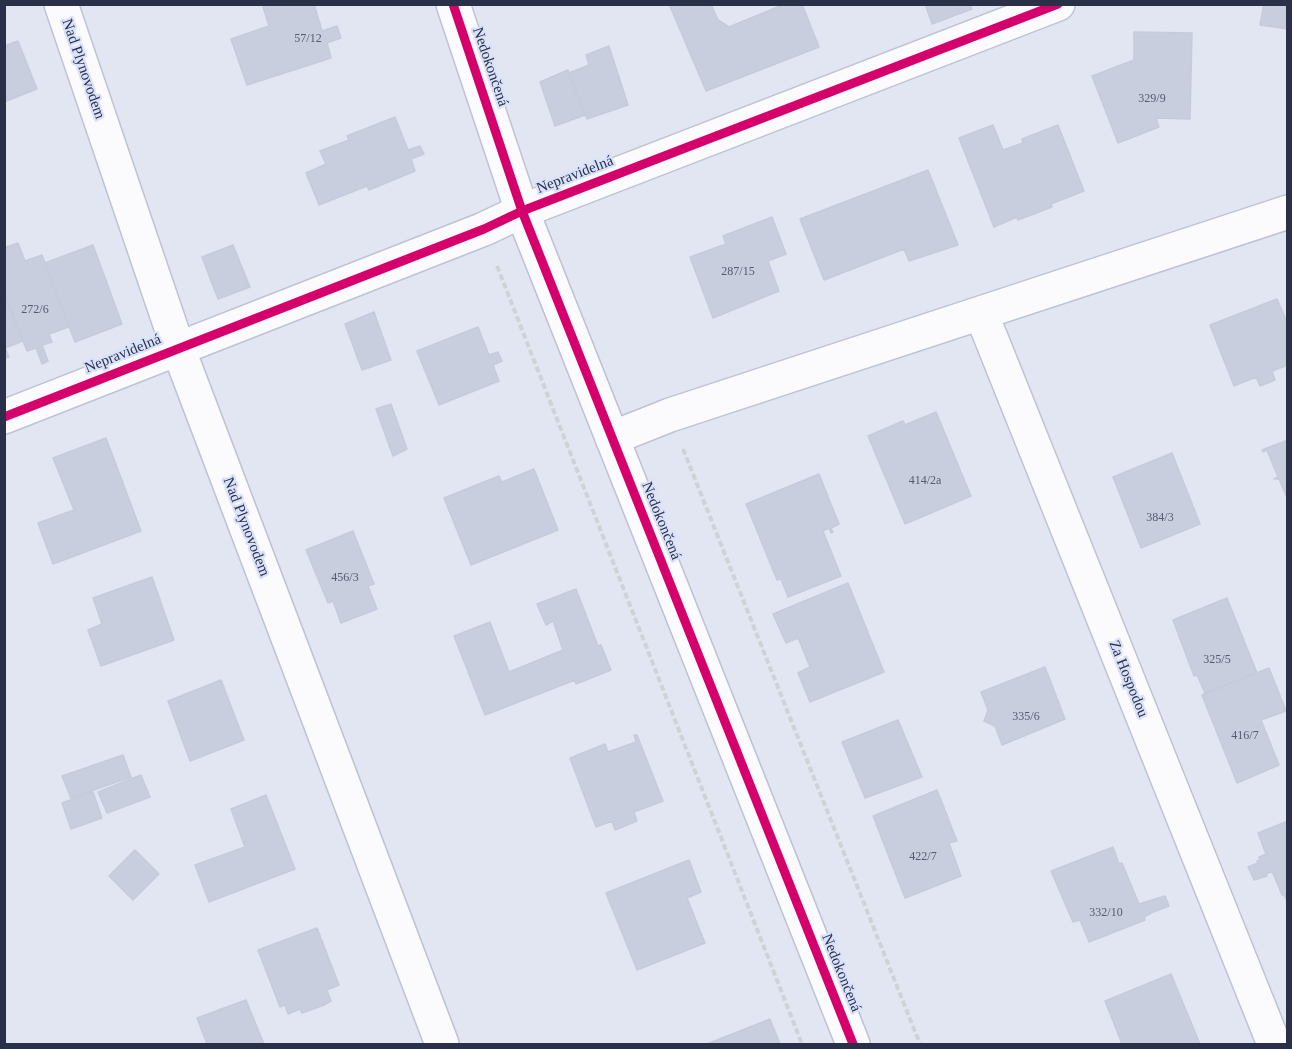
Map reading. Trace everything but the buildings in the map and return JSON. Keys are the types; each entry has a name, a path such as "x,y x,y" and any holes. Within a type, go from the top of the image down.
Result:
{"street":[{"name":"Nad Plynovodem","path":"62,4 178,348 442,1044"},
{"name":"Nedokončená","path":"453,4 522,211 853,1044"},
{"name":"Nepravidelná","path":"4,417 484,229 522,211 1058,4"},
{"path":"612,438 670,415 1287,212"},
{"name":"Za Hospodou","path":"981,313 1274,1044"}],"path":[{"path":"497,266 802,1044"},
{"path":"670,415 920,1044"}],"cycle path":[{"path":"453,4 522,211 853,1044"},
{"path":"4,417 484,229 522,211 1058,4"}]}
